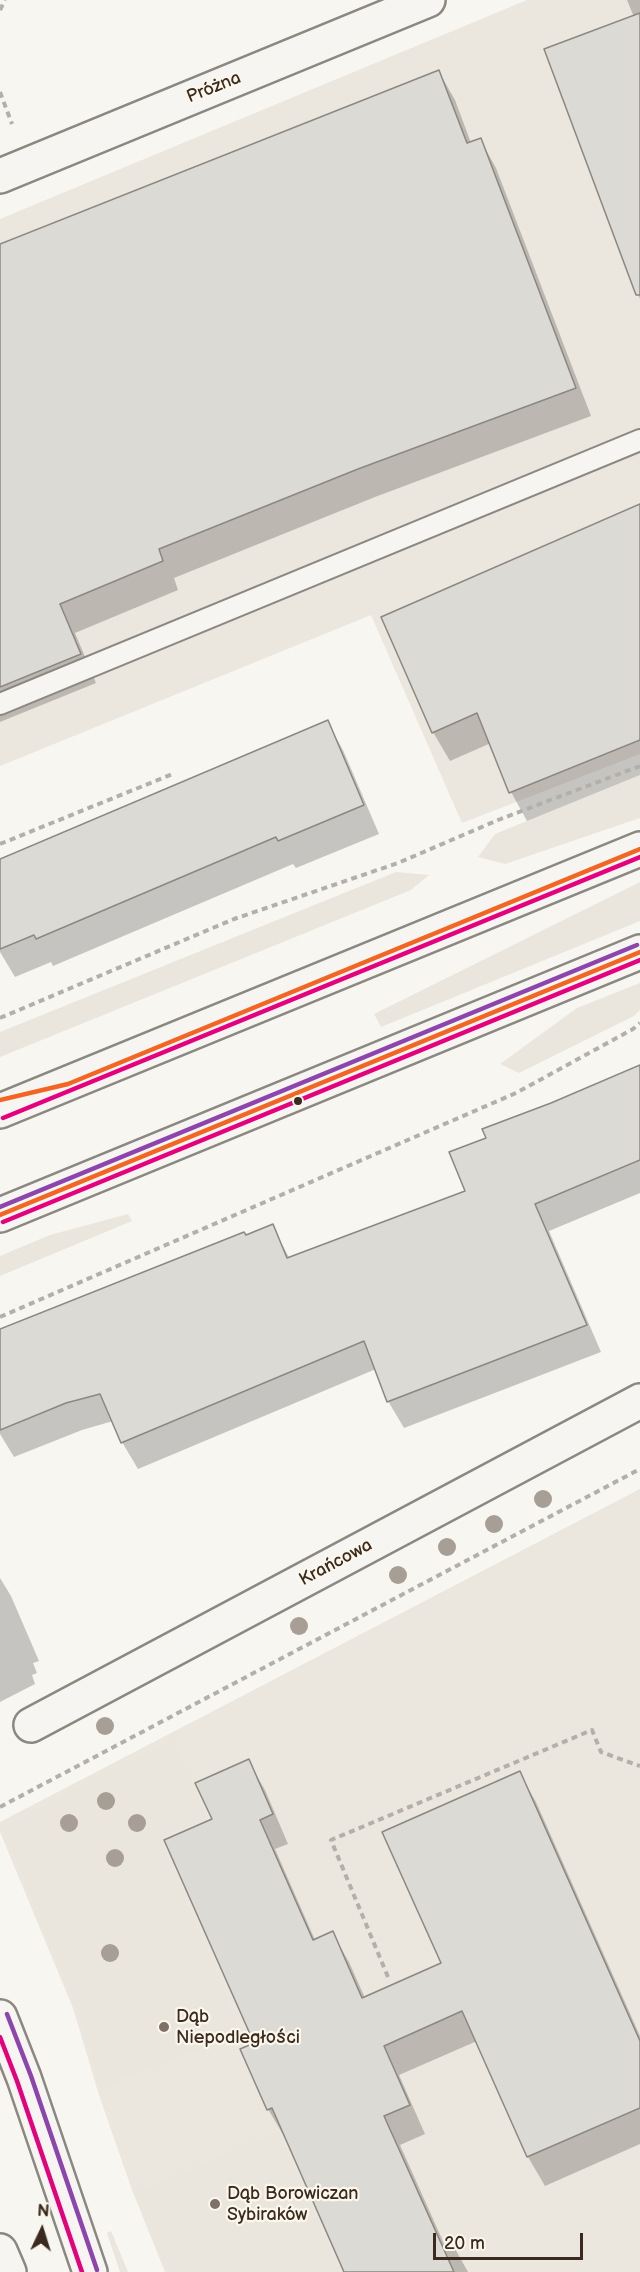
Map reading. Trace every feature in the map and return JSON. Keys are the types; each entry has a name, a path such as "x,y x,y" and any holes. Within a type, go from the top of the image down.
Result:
{"main road":[{"name":"Próżna","path":"0,176 428,0"},
{"path":"0,1112 640,849"},
{"path":"0,1215 640,952"},
{"path":"0,1100 68,1084"},
{"name":"Krańcowa","path":"32,1725 640,1401"},
{"path":"0,2018 24,2078 90,2272"},
{"path":"0,2251 9,2272"}],"lane":[{"path":"0,704 640,440"}],"path":[{"path":"0,10 5,0"},
{"path":"0,1018 234,919 398,863 498,820 640,766"},
{"path":"0,844 175,773"},
{"path":"0,1317 516,1093 640,1023"},
{"path":"633,1029 640,1028"},
{"path":"0,1808 640,1469"},
{"path":"388,1977 331,1840 591,1730 601,1752 640,1766"}],"shaded area":[{"path":"527,0 640,0 640,754 462,823 371,615 0,766 0,219"},
{"path":"640,775 640,818 505,864 478,857 495,834"},
{"path":"396,872 429,875 411,890 0,1057 0,1032"},
{"path":"640,882 640,921 381,1027 374,1014"},
{"path":"640,983 640,1010 634,1016 519,1073 500,1064 577,1008"},
{"path":"128,1214 132,1221 0,1276 0,1256 50,1235"},
{"path":"640,1489 640,2272 165,2272 132,2190 99,2095 73,2008 0,1832 0,1822"},
{"path":"172,1741 206,1817 159,1838 241,2030 101,2088 74,2002 3,1828"},
{"path":"278,2132 339,2272 168,2272 135,2193"},
{"path":"111,2231 128,2272 120,2272 107,2233"}],"building":[{"path":"640,13 640,295 636,295 544,49"},
{"path":"439,70 467,143 481,138 576,388 358,469 159,549 163,561 60,604 81,654 0,687 0,244"},
{"path":"640,504 640,740 509,793 477,713 432,733 381,617"},
{"path":"328,720 364,805 278,841 276,837 36,939 34,935 0,949 0,859"},
{"path":"640,1065 640,1160 535,1204 587,1325 387,1402 364,1341 121,1443 100,1394 66,1403 0,1430 0,1329 244,1232 246,1235 273,1224 287,1258 465,1191 449,1152 486,1138 482,1129 551,1103"},
{"path":"249,1759 273,1814 260,1820 313,1940 333,1931 362,1998 441,1963 382,1832 520,1771 640,2041 640,2108 527,2157 462,2011 384,2046 410,2105 384,2116 454,2272 344,2272 272,2108 267,2110 240,2049 254,2043 164,1840 212,1819 195,1783"}],"transit line":[{"path":"0,1100 68,1084 640,849"},
{"path":"3,1118 640,857"},
{"path":"0,1207 637,945"},
{"path":"0,1215 640,952"},
{"path":"3,1222 640,960"},
{"path":"7,2014 31,2076 97,2270"},
{"path":"0,2037 82,2272"}],"place":[{"name":"Dąb Niepodległości","path":"164,2027"},
{"name":"Dąb Borowiczan Sybiraków","path":"215,2204"}]}
